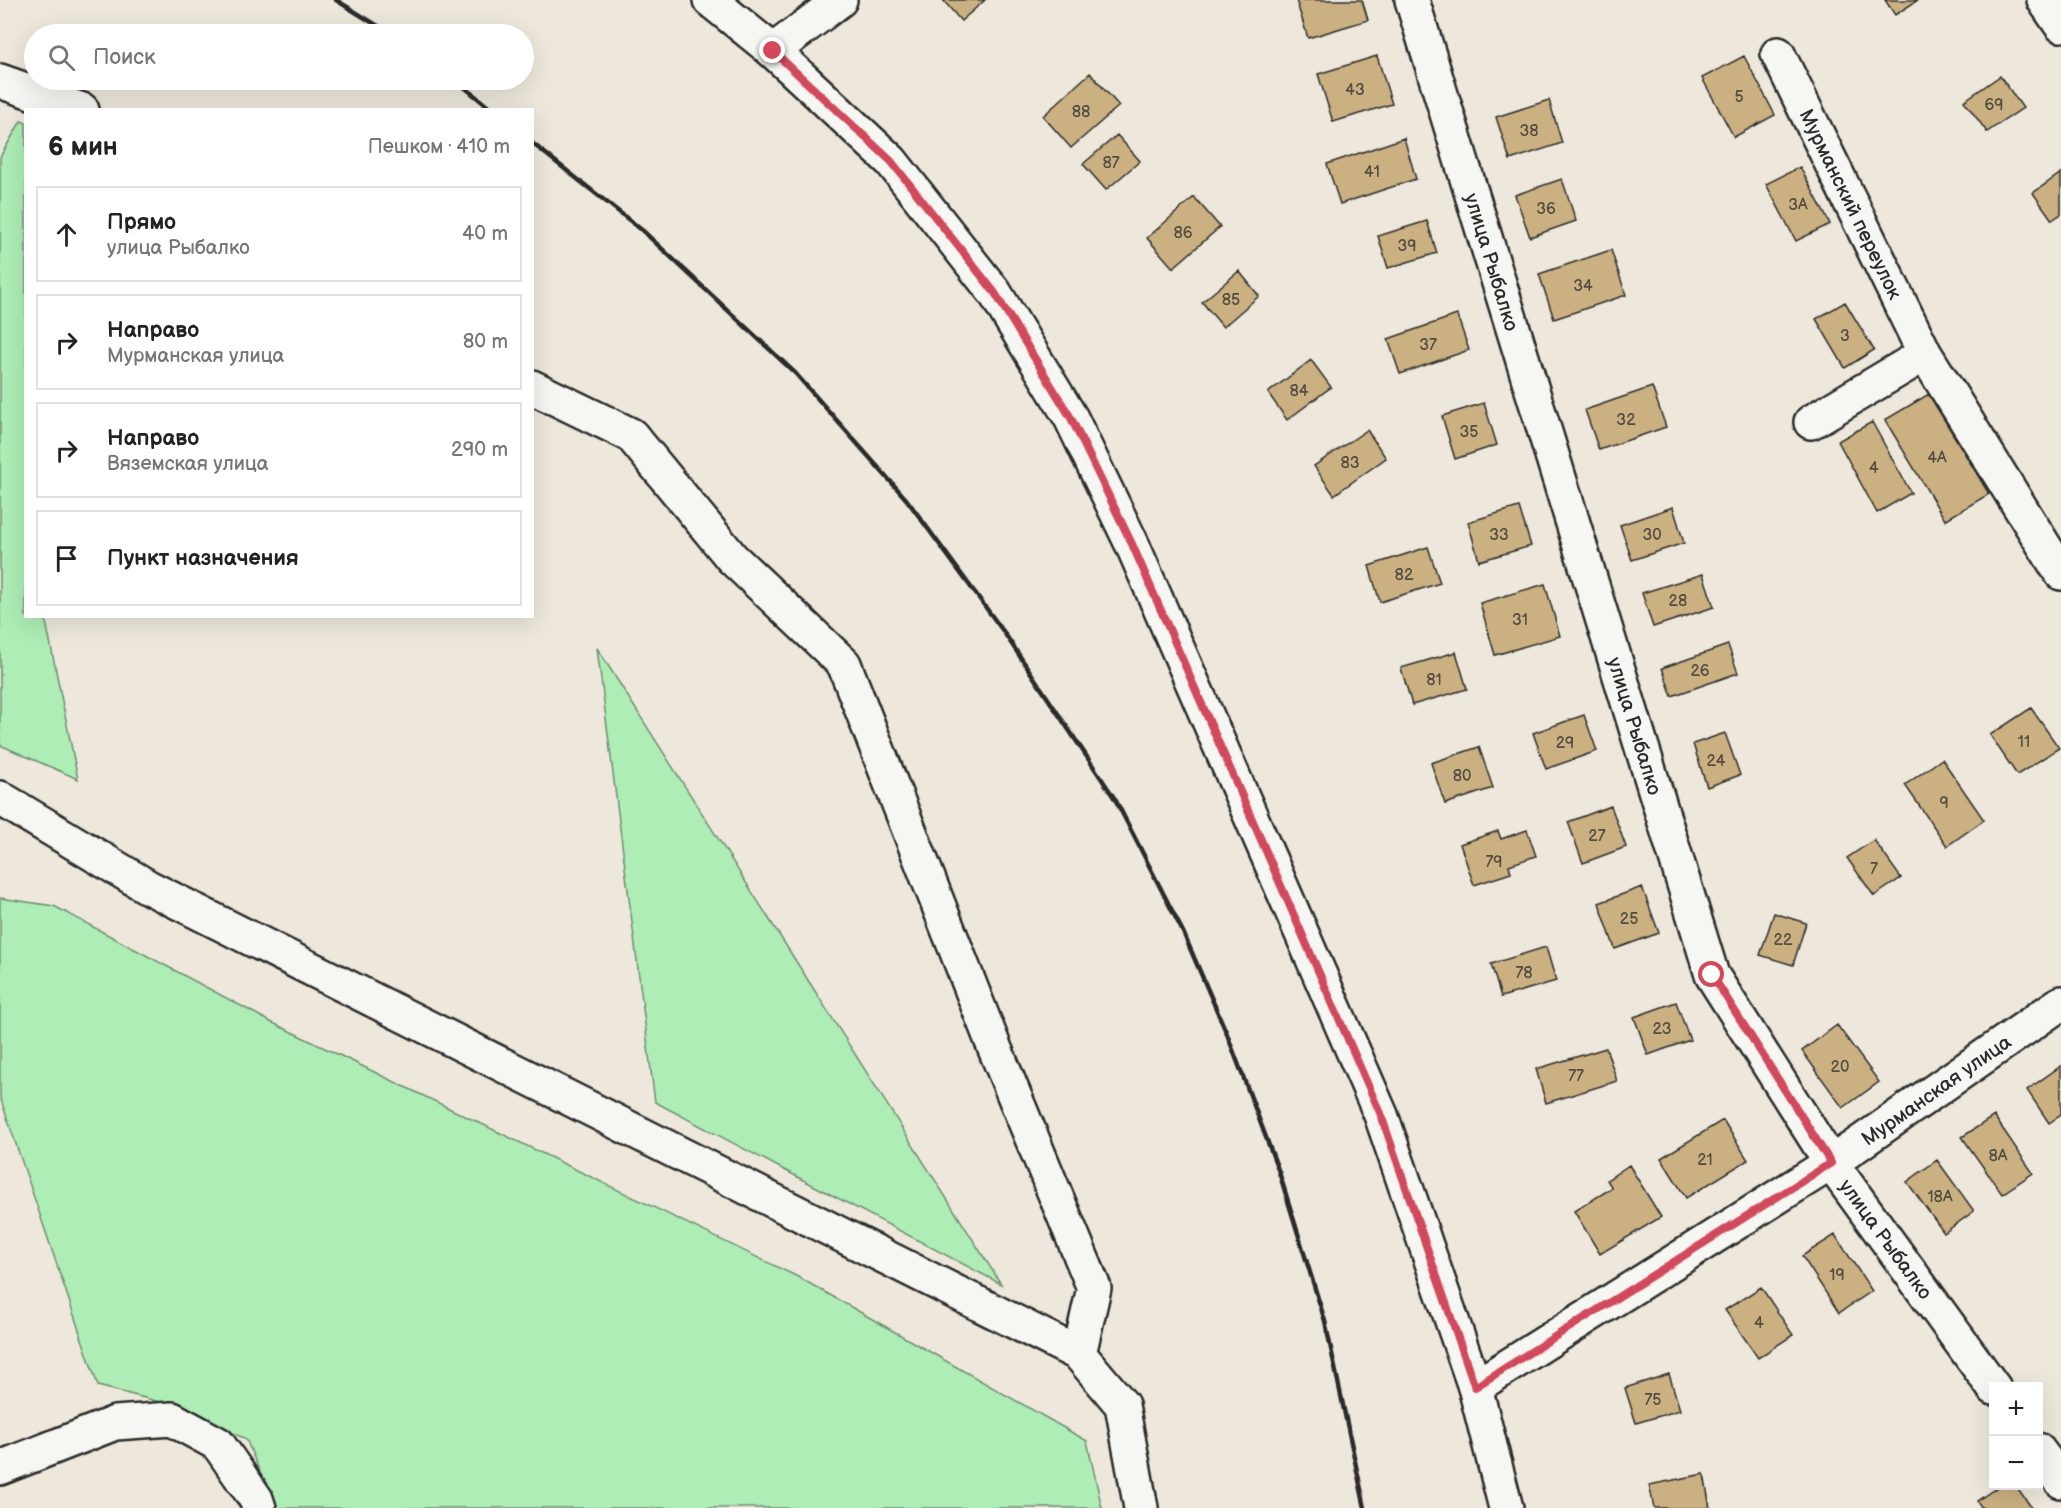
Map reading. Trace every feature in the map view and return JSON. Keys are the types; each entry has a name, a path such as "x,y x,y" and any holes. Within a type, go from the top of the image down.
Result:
{"street":[{"path":"710,0 773,51 891,161 995,293 1071,418 1132,544 1381,1115 1475,1387 1506,1508"},
{"path":"773,51 840,0"},
{"name":"улица Рыбалко","path":"1412,0 1712,975 1831,1163 1990,1382"},
{"path":"2044,0 2061,25"},
{"name":"Мурманский переулок","path":"1778,54 1925,354 2061,573"},
{"path":"0,81 24,89"},
{"path":"25,90 76,108"},
{"path":"1811,422 1925,354"},
{"path":"534,388 631,435 732,558 844,664 995,1049 1094,1288 1079,1354"},
{"path":"0,798 148,887 1079,1354 1122,1406 1141,1508"},
{"name":"Мурманская улица","path":"1475,1387 1831,1163 2061,1003"},
{"path":"0,1468 115,1423 172,1419 218,1444 260,1508"},
{"path":"2043,1457 2061,1481"}],"green space":[{"path":"21,121 24,122 24,618 45,618 78,779 0,745 0,157"},
{"path":"597,648 1001,1284 655,1102"},
{"path":"0,898 54,906 271,1022 800,1278 1087,1441 1102,1508 275,1508 246,1439 176,1406 98,1386 0,1097"}],"building":[{"path":"943,0 985,0 961,21"},
{"path":"1296,0 1362,0 1368,20 1308,38"},
{"path":"1885,0 1918,0 1895,15"},
{"path":"1377,56 1392,104 1333,122 1318,74"},
{"path":"1744,56 1775,115 1734,137 1702,78"},
{"path":"1090,73 1119,106 1071,148 1043,116"},
{"path":"2000,76 2023,108 1987,132 1964,101"},
{"path":"1549,100 1562,143 1510,160 1496,117"},
{"path":"1117,135 1140,161 1106,190 1083,164"},
{"path":"1404,138 1416,179 1340,204 1327,164"},
{"path":"1800,167 1830,224 1796,241 1766,184"},
{"path":"2061,173 2061,214 2052,220 2033,193"},
{"path":"1562,179 1576,221 1530,237 1515,195"},
{"path":"1194,197 1220,227 1173,268 1147,238"},
{"path":"1427,221 1437,253 1388,268 1378,236"},
{"path":"1611,250 1626,295 1554,319 1539,274"},
{"path":"1239,271 1259,296 1223,327 1202,302"},
{"path":"1845,302 1874,350 1845,368 1816,319"},
{"path":"1457,315 1469,350 1400,374 1388,339"},
{"path":"1311,360 1331,387 1287,420 1268,393"},
{"path":"1652,387 1666,427 1599,450 1585,410"},
{"path":"1929,394 1989,494 1945,520 1885,420"},
{"path":"1484,403 1497,445 1455,459 1442,416"},
{"path":"1872,422 1911,493 1877,513 1838,441"},
{"path":"1367,430 1386,458 1334,495 1314,466"},
{"path":"1519,507 1531,546 1479,561 1468,522"},
{"path":"1673,507 1684,543 1632,560 1620,525"},
{"path":"1428,547 1440,583 1380,602 1369,566"},
{"path":"1703,574 1714,607 1653,627 1642,593"},
{"path":"1545,584 1560,636 1495,655 1480,603"},
{"path":"1728,645 1738,673 1672,696 1662,668"},
{"path":"1456,652 1467,689 1412,705 1401,668"},
{"path":"2031,708 2059,748 2017,775 1990,735"},
{"path":"1584,715 1597,751 1546,769 1533,733"},
{"path":"1725,733 1740,775 1707,787 1693,744"},
{"path":"1479,747 1493,788 1445,804 1431,763"},
{"path":"1942,759 1984,820 1947,846 1905,785"},
{"path":"1611,806 1626,847 1583,863 1568,822"},
{"path":"1527,830 1536,856 1509,865 1511,873 1474,885 1460,844 1498,831 1501,839"},
{"path":"1874,840 1901,878 1874,896 1847,858"},
{"path":"1642,887 1659,933 1615,949 1599,903"},
{"path":"1774,913 1806,923 1793,965 1760,955"},
{"path":"1546,947 1556,981 1501,997 1491,964"},
{"path":"1676,1002 1690,1040 1648,1055 1634,1017"},
{"path":"1837,1025 1879,1082 1843,1108 1802,1051"},
{"path":"1606,1048 1617,1081 1546,1103 1536,1069"},
{"path":"2061,1066 2061,1115 2049,1123 2027,1090"},
{"path":"1994,1116 2033,1173 2002,1194 1962,1137"},
{"path":"1723,1120 1748,1160 1686,1198 1661,1158"},
{"path":"1937,1160 1974,1211 1944,1233 1907,1182"},
{"path":"1629,1165 1661,1217 1600,1254 1574,1211 1612,1188 1607,1180"},
{"path":"1835,1235 1872,1291 1839,1313 1802,1256"},
{"path":"1761,1287 1793,1335 1758,1358 1725,1310"},
{"path":"1669,1374 1680,1410 1636,1423 1625,1388"},
{"path":"1704,1474 1710,1508 1654,1508 1649,1485"},
{"path":"1993,1490 2019,1490 2032,1508 1982,1508 1977,1501"}],"railway":[{"path":"336,0 375,24"},
{"path":"468,90 490,108"},
{"path":"534,145 643,231 795,373 907,500 1003,631 1115,799 1183,932 1227,1034 1279,1172 1325,1321 1365,1508"}],"route":[{"path":"773,51 891,161 995,293 1071,418 1132,544 1381,1115 1475,1387 1831,1163 1712,975"}]}
